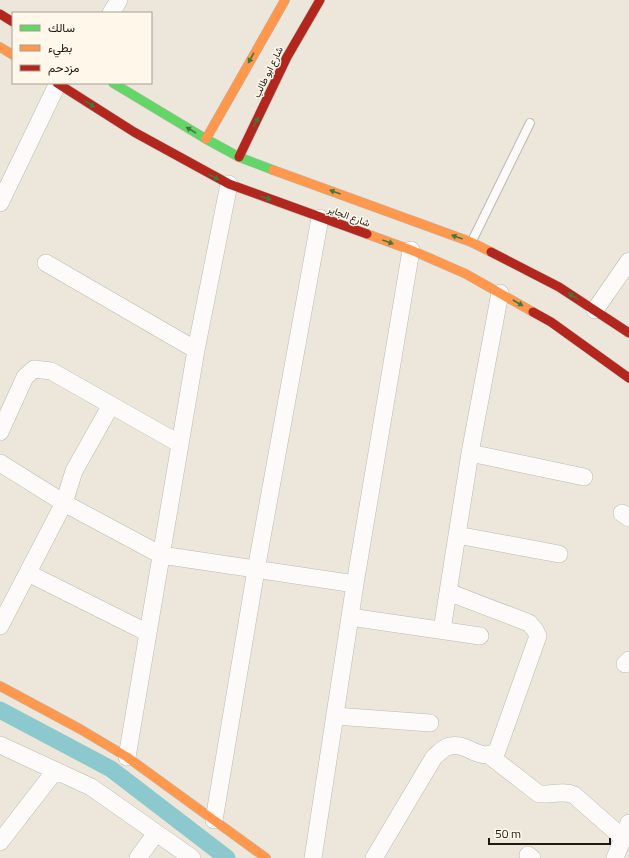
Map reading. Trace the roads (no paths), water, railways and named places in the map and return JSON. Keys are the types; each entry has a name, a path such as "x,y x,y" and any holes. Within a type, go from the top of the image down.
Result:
{"street":[{"path":"112,12 119,0"},
{"name":"شارع ابو طالب","path":"206,139 263,45 285,0"},
{"name":"شارع ابو طالب","path":"239,157 284,55 320,0"},
{"path":"0,14 12,21"},
{"path":"0,204 57,84"},
{"name":"شارع الجاير","path":"59,84 134,132 229,184 411,250 466,274 551,322 629,378"},
{"name":"شارع الجاير","path":"115,84 239,157 471,242 559,287 629,333"},
{"path":"127,757 196,350 229,184"},
{"path":"214,820 256,570 320,218"},
{"path":"313,858 355,584 411,250"},
{"path":"595,310 629,261"},
{"path":"46,263 196,350"},
{"path":"442,630 470,453 500,293"},
{"path":"0,432 24,377 34,369 51,371 180,444"},
{"path":"0,626 64,503 74,471 111,405"},
{"path":"470,453 584,477"},
{"path":"0,463 64,503 161,555 355,584"},
{"path":"457,535 559,554"},
{"path":"28,573 148,633"},
{"path":"448,592 529,623 538,636 497,751 490,756"},
{"path":"350,617 480,636"},
{"path":"0,686 80,729 127,757 266,858"},
{"path":"335,716 430,723"},
{"path":"0,745 91,787 192,858"},
{"path":"374,858 434,756 447,747 461,746 483,755 490,756 539,794 546,795 568,792 574,795 626,830 615,858"},
{"path":"0,842 55,771"},
{"path":"138,858 156,833"}],"lane":[{"path":"471,242 530,124"}],"waterway":[{"path":"0,710 111,769 227,858"}]}
